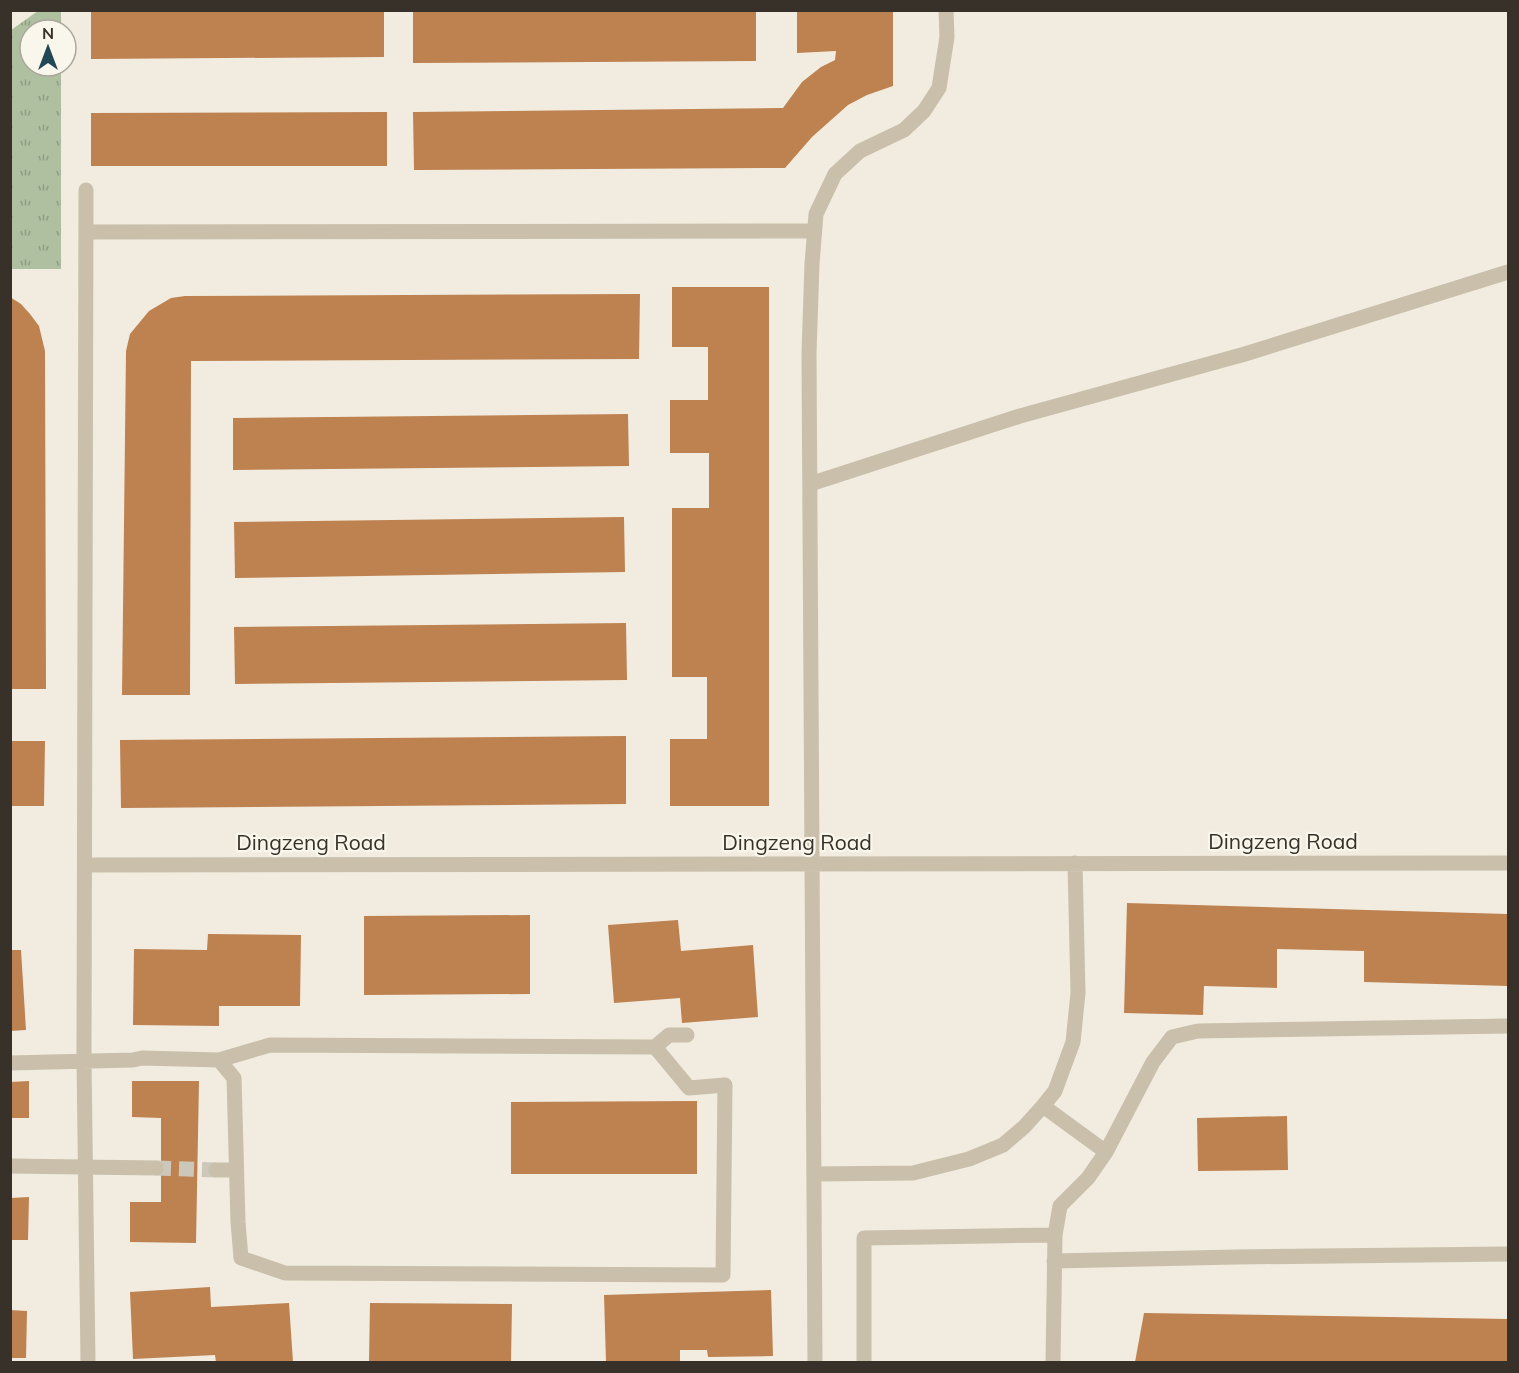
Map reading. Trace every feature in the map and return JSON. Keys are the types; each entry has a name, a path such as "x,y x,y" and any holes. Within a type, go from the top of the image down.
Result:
{"street":[{"path":"815,1362 809,353 814,231 816,214 835,174 860,152 904,130 924,111 939,88 947,37 946,10"},
{"path":"86,190 84,1060 88,1362"},
{"path":"86,232 814,231"},
{"path":"810,484 1020,416 1245,354 1509,272"},
{"path":"814,1174 914,1173 969,1159 1003,1145 1043,1106 1055,1091 1073,1042 1078,993 1075,863"},
{"name":"Dingzeng Road","path":"85,865 1509,863"},
{"path":"1053,1362 1055,1235 1060,1206 1088,1178 1106,1152 1153,1062 1172,1037 1198,1031 1509,1026"},
{"path":"10,1063 142,1058 219,1060 270,1045 654,1047 669,1035 687,1035"},
{"path":"219,1060 234,1078 241,1258 285,1273 723,1275 725,1085 689,1088 654,1047"},
{"path":"1043,1106 1106,1152"},
{"path":"10,1166 156,1168"},
{"path":"216,1170 236,1170"},
{"path":"864,1362 864,1238 1055,1235"},
{"path":"1054,1261 1509,1254"}],"green space":[{"path":"38,11 61,11 61,18 28,18"},
{"path":"18,25 18,78 61,78 61,269 11,269 11,30"}],"building":[{"path":"91,10 384,10 384,57 91,59"},
{"path":"413,10 756,10 756,61 413,63"},
{"path":"797,10 893,10 893,86 867,95 848,105 812,137 785,168 414,170 413,112 783,108 802,82 821,67 835,60 836,51 797,53"},
{"path":"387,112 387,166 91,166 91,113"},
{"path":"672,287 769,287 769,806 670,806 670,739 707,739 707,677 672,677 672,508 709,508 709,453 670,453 670,400 708,400 708,347 672,347"},
{"path":"640,294 639,359 191,361 190,695 122,695 126,351 130,334 149,311 171,298 185,296"},
{"path":"10,297 21,304 39,326 45,351 46,689 10,689"},
{"path":"628,414 629,466 233,470 233,418"},
{"path":"624,517 625,572 235,578 234,522"},
{"path":"626,623 627,680 235,684 234,627"},
{"path":"626,736 626,804 121,808 120,740"},
{"path":"10,741 45,741 44,806 10,806"},
{"path":"1127,903 1508,914 1508,986 1364,982 1364,951 1277,949 1277,988 1204,986 1203,1015 1124,1013"},
{"path":"530,915 530,994 364,995 364,916"},
{"path":"678,920 681,951 753,945 758,1017 682,1023 680,998 614,1003 608,925"},
{"path":"208,934 301,935 300,1006 219,1006 219,1026 133,1025 134,949 207,950"},
{"path":"10,950 21,950 26,1030 10,1031"},
{"path":"29,1081 29,1118 10,1118 10,1082"},
{"path":"132,1081 199,1081 196,1243 130,1242 130,1202 161,1202 161,1118 132,1117"},
{"path":"697,1101 697,1174 511,1174 511,1102"},
{"path":"1287,1116 1288,1170 1198,1171 1197,1118"},
{"path":"29,1197 28,1240 10,1240 10,1198"},
{"path":"210,1287 211,1307 289,1303 293,1362 216,1362 215,1355 133,1359 130,1292"},
{"path":"771,1290 773,1356 708,1357 707,1350 680,1350 680,1362 606,1362 604,1295"},
{"path":"370,1303 512,1304 511,1362 369,1362"},
{"path":"10,1310 27,1311 26,1358 10,1358"},
{"path":"1144,1313 1508,1319 1508,1362 1135,1362"}],"tunnel":[{"path":"156,1168 216,1170"}]}
